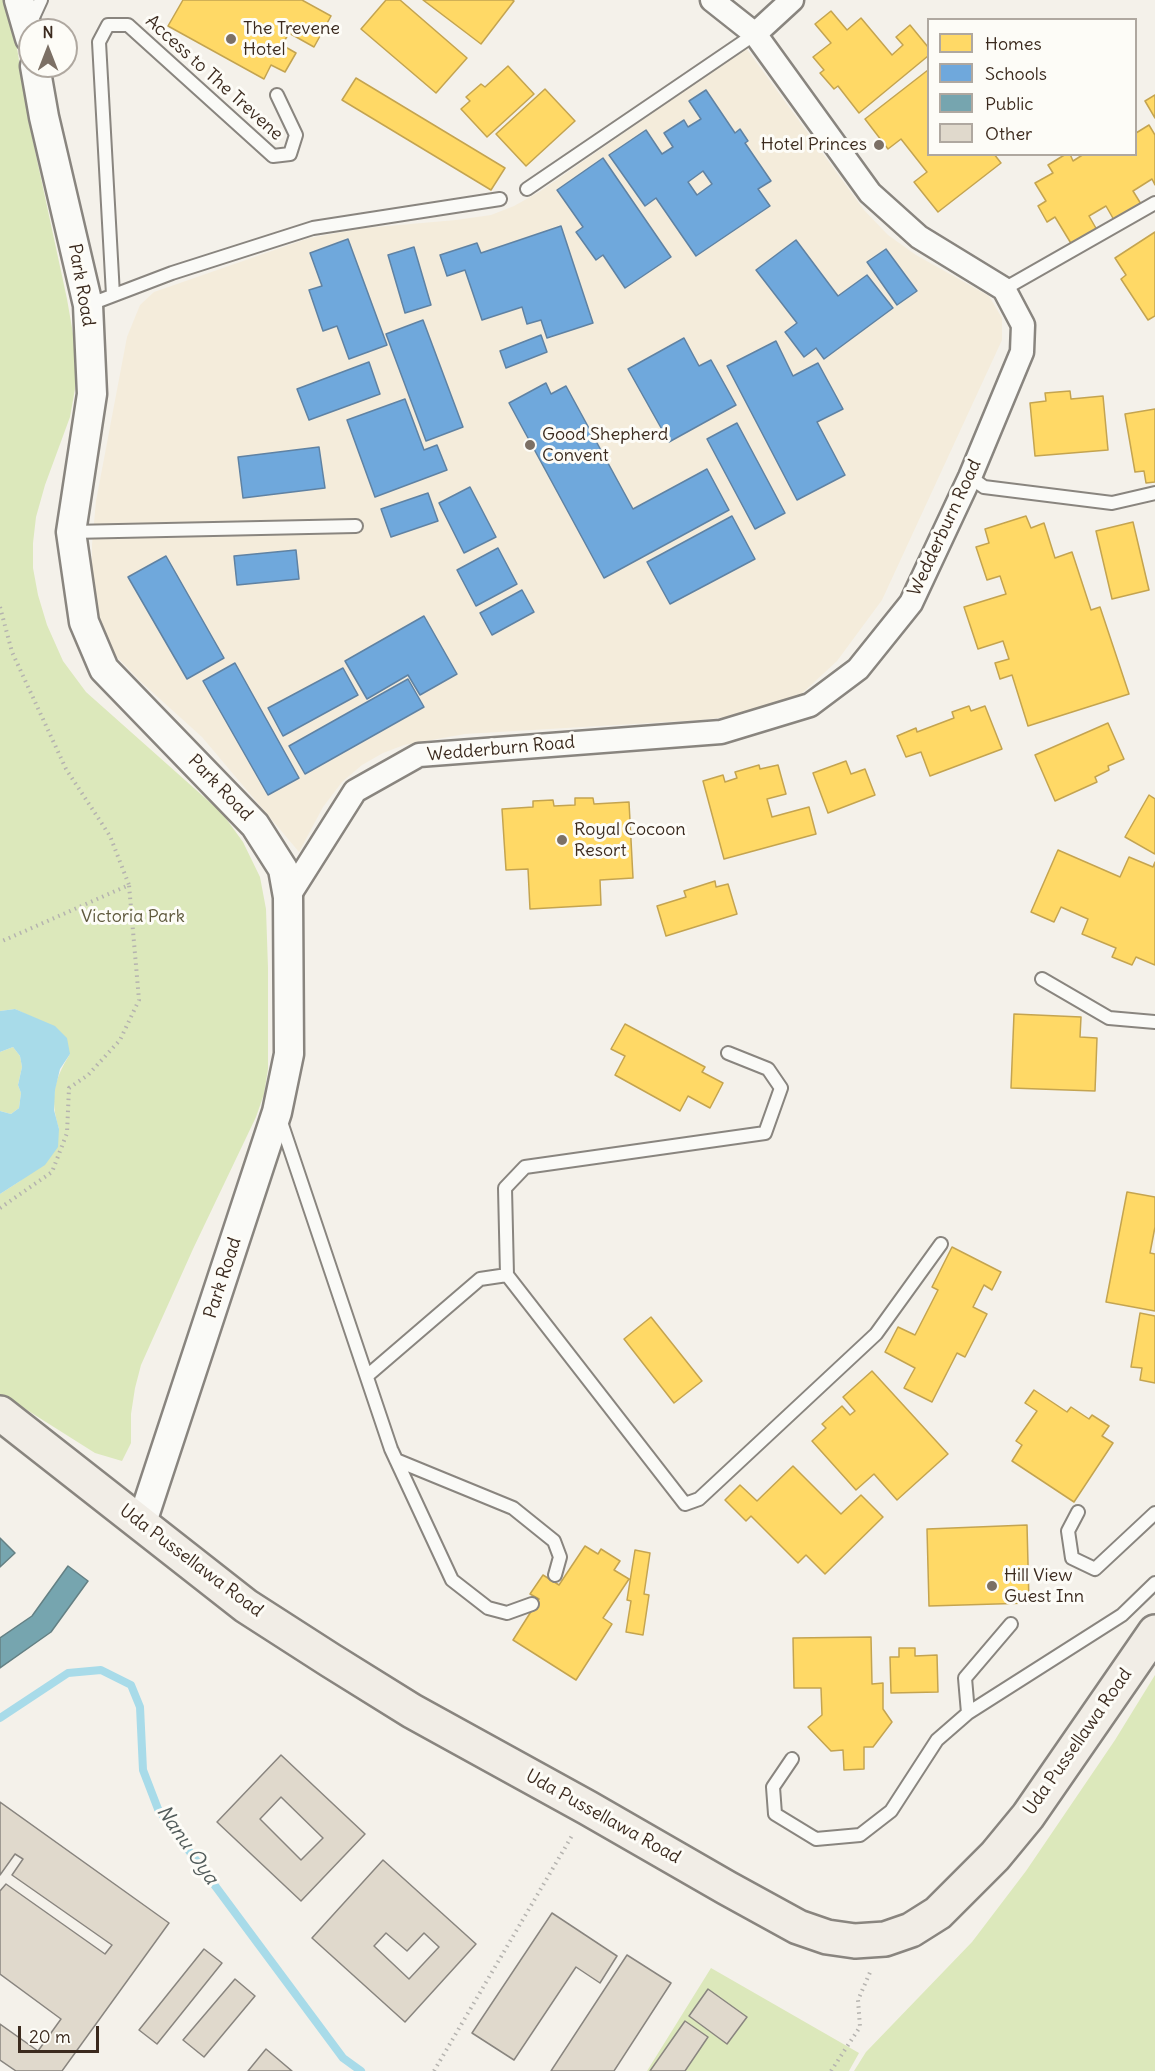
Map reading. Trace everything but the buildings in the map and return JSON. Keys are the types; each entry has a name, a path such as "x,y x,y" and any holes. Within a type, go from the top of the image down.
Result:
{"main road":[{"name":"Uda Pussellawa Road","path":"0,1413 246,1606 330,1660 411,1711 798,1927 827,1937 855,1941 885,1939 911,1930 938,1913 995,1856 1028,1816 1155,1632"}],"street":[{"path":"19,0 24,18"},
{"path":"712,0 755,34 870,193 919,237 1004,289"},
{"path":"755,34 792,0"},
{"name":"Park Road","path":"37,78 44,117 101,300 92,393 71,532 84,622 104,669 255,825 283,869 288,897 288,1054 277,1112 141,1525"},
{"name":"Wedderburn Road","path":"288,897 355,791 419,755 721,732 810,705 858,669 911,603 970,477 1022,352 1023,325 1004,289"}],"lane":[{"path":"34,18 40,0"},
{"name":"Access to The Trevene","path":"101,300 99,42 108,25 128,25 273,156 290,154 296,135 277,95"},
{"path":"527,189 755,34"},
{"path":"101,300 172,273 313,228 500,199"},
{"path":"1004,289 1155,203"},
{"path":"970,477 984,487 1112,503 1155,493"},
{"path":"71,532 356,526"},
{"path":"1042,979 1109,1018 1155,1022"},
{"path":"728,1053 768,1069 781,1088 765,1132 525,1167 505,1188 507,1275 685,1504 699,1499 876,1334 941,1244"},
{"path":"277,1112 396,1460 452,1580 488,1608 507,1613 532,1604"},
{"path":"367,1376 480,1279 507,1275"},
{"path":"396,1460 513,1508 554,1542 560,1557 555,1575"},
{"path":"1078,1512 1068,1531 1071,1558 1095,1569 1155,1513"},
{"path":"792,1759 773,1787 775,1814 816,1839 860,1835 891,1811 937,1740 968,1713 1122,1615 1155,1584"},
{"path":"968,1713 965,1678 1011,1624"}],"path":[{"path":"0,607 12,652 66,770 110,836 129,885 139,1000 120,1040 88,1075 69,1088 67,1133 52,1172 0,1208"},
{"path":"0,942 129,885"},
{"path":"434,2071 588,1808"},
{"path":"831,2071 860,2027 858,2000 885,1939"}],"shaded area":[{"name":"Good Shepherd Convent","path":"746,48 864,210 888,235 916,255 989,296 1002,318 1002,340 882,600 837,661 797,698 736,716 465,734 404,745 383,753 362,765 342,782 323,807 299,852 202,737 115,655 98,622 92,590 92,545 96,501 127,337 140,305 154,292 309,238 365,228 491,215 514,206 539,192"}],"green space":[{"name":"Victoria Park","path":"0,0 9,0 18,54 18,78 22,78 76,351 75,389 70,417 36,517 33,568 38,595 47,625 63,661 86,692 222,813 243,842 260,877 266,909 268,1069 264,1094 256,1117 141,1365 131,1414 131,1443 122,1461 95,1453 0,1395 0,1194 20,1181 59,1129 54,1099 55,1090 60,1073 70,1054 34,1018 15,1009 0,1011"},
{"path":"13,1047 20,1056 22,1067 18,1085 21,1093 19,1108 11,1114 0,1111 0,1052"},
{"path":"1155,1675 1155,2071 854,2071 866,2052 972,1942 1026,1871 1115,1740"},
{"path":"711,1968 859,2053 849,2071 647,2071"}],"water":[{"path":"15,1009 55,1026 67,1038 70,1054 60,1069 55,1090 54,1110 59,1129 58,1147 45,1165 0,1194 0,1111 11,1114 19,1108 21,1093 18,1085 22,1067 20,1056 13,1047 0,1052 0,1011"}],"waterway":[{"name":"Nanu Oya","path":"0,1718 68,1673 101,1670 131,1685 140,1707 143,1770 158,1809 343,2058 361,2071"}],"place":[{"name":"The Trevene Hotel","path":"231,39"},
{"name":"Hotel Princes","path":"879,145"},
{"name":"Good Shepherd Convent","path":"530,445"},
{"name":"Royal Cocoon Resort","path":"562,840"},
{"name":"Hill View Guest Inn","path":"992,1586"}]}
